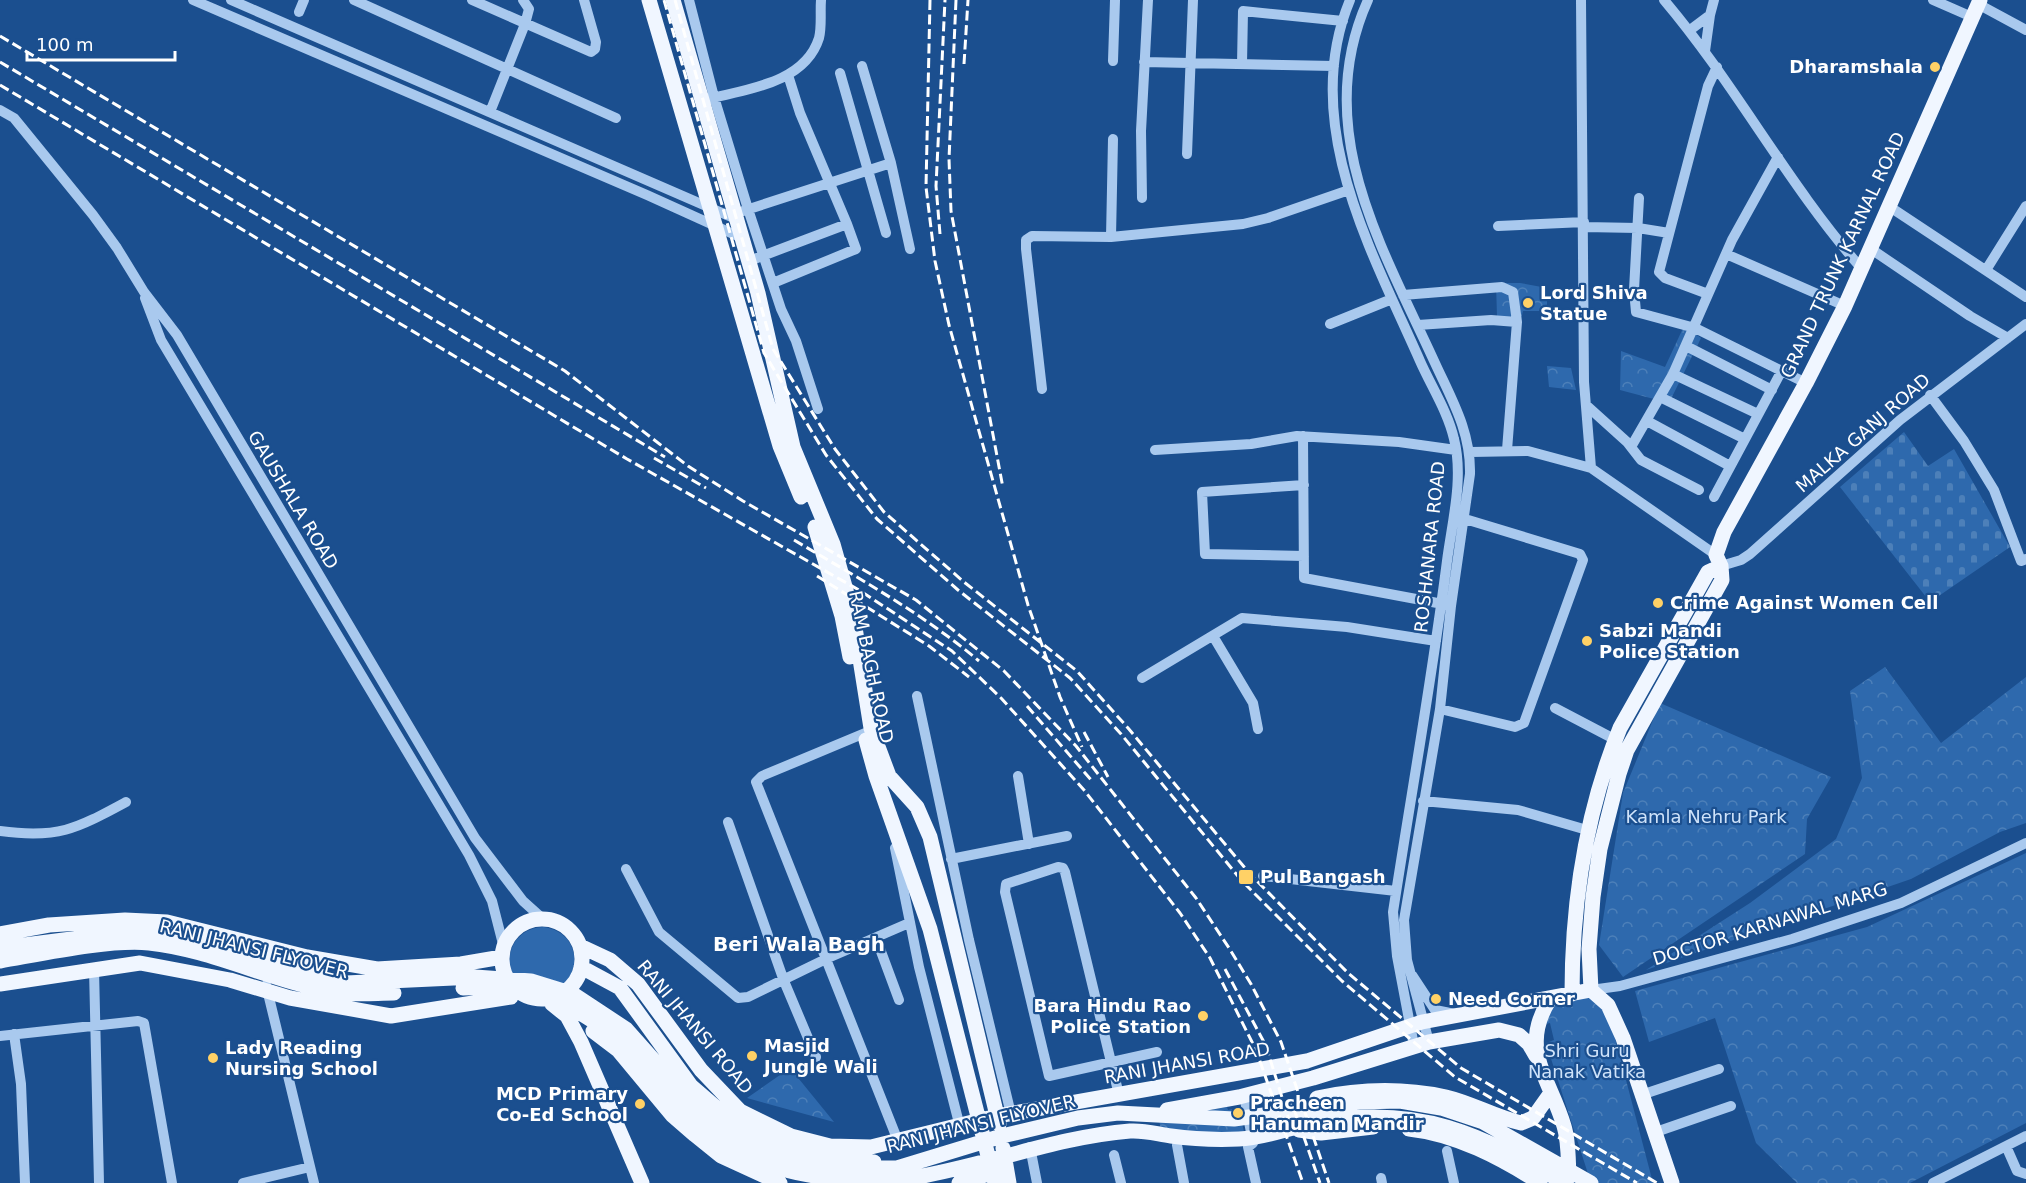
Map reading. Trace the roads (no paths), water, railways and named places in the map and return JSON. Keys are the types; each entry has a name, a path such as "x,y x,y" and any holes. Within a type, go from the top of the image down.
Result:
{"main road":[{"name":"RAM BAGH ROAD","path":"649,0 780,446 820,540 842,616 865,733 882,776 922,816 941,879 1004,1115 1001,1177"},
{"name":"RAM BAGH ROAD","path":"673,0 708,99 740,214 742,238 793,447 833,544 853,615 886,804 930,929 980,1120 1001,1177"},
{"name":"GRAND TRUNK KARNAL ROAD","path":"1719,560 1736,508 1806,383 1845,306 1977,7"},
{"path":"1572,994 1572,950 1577,889 1587,830 1617,750 1708,572 1719,560"},
{"path":"1617,750 1593,897 1589,949 1591,990 1608,1005 1623,1038 1667,1179"},
{"path":"915,884 941,879"},
{"path":"523,994 506,978 503,953 514,930 525,922 543,919 564,926 580,946 581,967 573,984 564,993 545,999"},
{"path":"0,934 49,925 126,920 167,922 263,947 376,969 460,964 503,953"},
{"name":"RANI JHANSI FLYOVER","path":"0,948 111,934 150,932 193,940 346,983 475,977 531,981 573,994 618,1022 664,1068 691,1102 721,1126 761,1150 815,1168 897,1168 1002,1136 1078,1118 1140,1112 1234,1119 1359,1102 1400,1101 1441,1108 1484,1122 1591,1183"},
{"name":"RANI JHANSI FLYOVER","path":"0,961 112,945 147,943 189,950 289,980 344,993 474,988 529,993 569,1006 619,1037 683,1110 716,1138 758,1162 814,1180 907,1181 1092,1136 1132,1131 1206,1139 1242,1139 1356,1118 1398,1118 1436,1122 1475,1135 1566,1183"},
{"name":"RANI JHANSI ROAD","path":"580,946 610,960 638,984 701,1070 740,1111 791,1136 830,1146 871,1147 1004,1115 1306,1061 1416,1024 1457,1014 1591,990"},
{"path":"0,984 140,963 156,964 231,980 290,998 391,1016 523,994 545,999 618,1050 672,1115 722,1156 780,1183"},
{"path":"581,967 620,988 691,1086 734,1123 771,1143 897,1168"},
{"path":"1536,1056 1539,1019 1550,999"},
{"path":"567,1016 581,1042 642,1183"},
{"path":"969,1182 1001,1177 1038,1140 1108,1120 1248,1094 1312,1078 1421,1044 1499,1030 1511,1031 1526,1041 1536,1056 1564,1125 1566,1183"},
{"path":"1290,1111 1312,1099 1361,1091 1422,1094 1471,1105 1524,1123 1535,1116 1550,1094"},
{"path":"1287,1129 1322,1132 1374,1127 1425,1131 1467,1144 1540,1183"},
{"path":"810,1183 830,1146"}],"street":[{"path":"193,0 742,238"},
{"path":"231,0 708,206 740,214 829,182 891,163"},
{"path":"299,12 304,0"},
{"path":"354,0 616,118"},
{"path":"472,0 591,52 595,49 596,42 584,0"},
{"path":"479,123 508,69 525,24 529,9 523,0"},
{"path":"689,0 708,99 775,82 788,75 814,48 820,36 821,0"},
{"path":"1113,61 1115,0"},
{"path":"1142,198 1140,131 1148,0"},
{"path":"1187,154 1192,0"},
{"name":"ROSHANARA ROAD","path":"1350,0 1343,21 1334,66 1333,117 1348,190 1398,297 1418,325 1462,424 1471,452 1465,519 1436,641 1396,891 1393,930 1421,1044"},
{"name":"ROSHANARA ROAD","path":"1368,0 1354,37 1347,66 1345,114 1359,186 1398,297 1452,431 1458,474 1446,605 1440,709 1404,920 1404,942 1416,1024"},
{"path":"1581,0 1583,32 1580,104 1586,405 1591,468"},
{"path":"1664,0 1717,67 1806,199 1862,269"},
{"path":"1705,51 1714,0"},
{"path":"1933,0 1977,7 2026,30"},
{"path":"1242,64 1243,11 1343,21"},
{"path":"1690,30 1710,15"},
{"path":"1144,62 1334,66"},
{"path":"862,66 891,163 909,249"},
{"path":"1708,294 1661,275 1660,267 1708,86 1717,67"},
{"path":"840,73 886,233"},
{"path":"773,283 856,249 800,113 788,75"},
{"name":"GAUSHALA ROAD","path":"0,110 14,118 82,200 117,248 144,292 177,335 475,838 523,901 543,919"},
{"path":"1111,237 1113,139"},
{"path":"1631,447 1673,374 1726,254 1778,157"},
{"path":"1042,389 1026,240 1041,234 1111,237 1256,222 1348,190"},
{"path":"1639,198 1635,310 1695,328 1806,383"},
{"path":"1986,270 2026,206"},
{"path":"1890,207 2026,297"},
{"path":"740,214 765,255 784,320 798,349 818,409"},
{"path":"749,261 847,224"},
{"path":"1498,226 1584,225 1638,228 1669,233"},
{"path":"1871,249 1970,316 2008,338"},
{"path":"1726,254 1845,306"},
{"path":"1330,324 1398,297 1508,288 1514,296 1517,322 1507,450"},
{"path":"144,292 161,340 484,883 492,901 503,953"},
{"path":"1418,325 1491,320 1517,322"},
{"name":"MALKA GANJ ROAD","path":"1719,560 1741,560 1750,554 1930,395 2026,324"},
{"path":"1686,346 1772,390"},
{"path":"1714,497 1781,372"},
{"path":"1673,374 1758,414"},
{"path":"1930,395 1964,441 1994,490 2024,560"},
{"path":"1660,397 1745,439"},
{"path":"1586,405 1631,447 1641,460 1699,490"},
{"path":"1647,421 1730,466"},
{"path":"1155,450 1251,444 1280,437 1303,436 1400,442 1456,450"},
{"path":"1303,436 1304,578 1446,605"},
{"path":"1471,452 1507,450 1548,455 1591,468 1719,560"},
{"path":"1304,485 1202,492 1204,554 1304,556"},
{"path":"1440,709 1515,727 1524,723 1583,560 1580,554 1465,519"},
{"path":"1142,678 1242,618 1347,627 1436,641"},
{"path":"1213,636 1253,703 1258,729"},
{"path":"917,696 1004,1115"},
{"path":"1555,708 1617,750"},
{"path":"865,733 762,776 756,782 828,958 898,1141"},
{"path":"1018,776 1029,843"},
{"path":"0,831 36,836 61,832 83,825 126,801"},
{"path":"1423,801 1518,810 1587,830"},
{"path":"886,804 909,923 960,1127"},
{"path":"728,822 784,981 816,1057"},
{"path":"951,859 1067,836"},
{"name":"DOCTOR KARNAWAL MARG","path":"1591,990 1620,986 1792,939 1901,903 2026,843"},
{"path":"1119,1095 1111,1061 1065,872 1063,868 1058,867 1006,884 1005,892 1049,1076 1111,1061 1157,1052"},
{"path":"626,869 659,932 733,996 748,997 828,958 909,923"},
{"path":"1263,876 1396,891"},
{"path":"876,938 899,1000"},
{"path":"263,947 267,991 314,1183"},
{"path":"94,969 99,1183"},
{"path":"1410,972 1436,1010 1457,1014"},
{"path":"1608,1005 1620,986"},
{"path":"0,1036 138,1021 144,1023 172,1183"},
{"path":"14,1034 21,1084 25,1183"},
{"path":"1641,1095 1719,1069"},
{"path":"1248,1094 1253,1143 1248,1148 1256,1183"},
{"path":"1653,1133 1731,1106"},
{"path":"1933,1183 2026,1136"},
{"path":"1177,1145 1184,1183"},
{"path":"2006,1146 2017,1171 2026,1174"},
{"path":"1030,1147 1037,1183"},
{"path":"1448,1151 1454,1183"},
{"path":"1114,1155 1120,1183"},
{"path":"243,1183 310,1167"}],"railway":[{"path":"664,0 764,353 826,455 877,519 958,590 1070,678 1121,734 1242,881 1342,981 1455,1077 1637,1183"},
{"path":"675,0 773,349 835,449 884,512 964,582 1077,671 1128,728 1250,874 1348,973 1461,1068 1657,1183"},
{"path":"930,0 926,187 935,261 949,325 1028,605 1060,697 1082,747"},
{"path":"940,234 936,186 945,0"},
{"path":"956,0 949,159 951,211 1003,488"},
{"path":"964,64 968,0"},
{"path":"0,36 565,371 688,466 743,501 916,600 1004,671 1076,746 1196,898 1229,948 1251,984 1281,1042 1329,1183"},
{"path":"0,62 665,457"},
{"path":"0,85 627,459 859,590 952,651 1001,698 1084,790 1180,913 1210,958 1256,1050 1303,1183"},
{"path":"654,458 706,488"},
{"path":"794,540 866,582 935,627 979,661"},
{"path":"817,576 929,646 969,677"},
{"path":"1027,706 1092,781"},
{"path":"1084,732 1108,777"},
{"path":"1225,969 1266,1046 1290,1123"},
{"path":"1294,1109 1320,1183"}],"place":[{"name":"Dharamshala","path":"1935,67"},
{"name":"Lord Shiva Statue","path":"1528,303"},
{"name":"Crime Against Women Cell","path":"1658,603"},
{"name":"Sabzi Mandi Police Station","path":"1587,641"},
{"name":"Pul Bangash","path":"1246,877"},
{"name":"Need Corner","path":"1436,999"},
{"name":"Bara Hindu Rao Police Station","path":"1203,1016"},
{"name":"Masjid Jungle Wali","path":"752,1056"},
{"name":"Lady Reading Nursing School","path":"213,1058"},
{"name":"MCD Primary Co-Ed School","path":"640,1104"},
{"name":"Pracheen Hanuman Mandir","path":"1238,1113"}],"district":[{"name":"Beri Wala Bagh","path":"799,944"}],"park label":[{"name":"Kamla Nehru Park","path":"1706,817"},
{"name":"Shri Guru Nanak Vatika","path":"1587,1061"}]}
